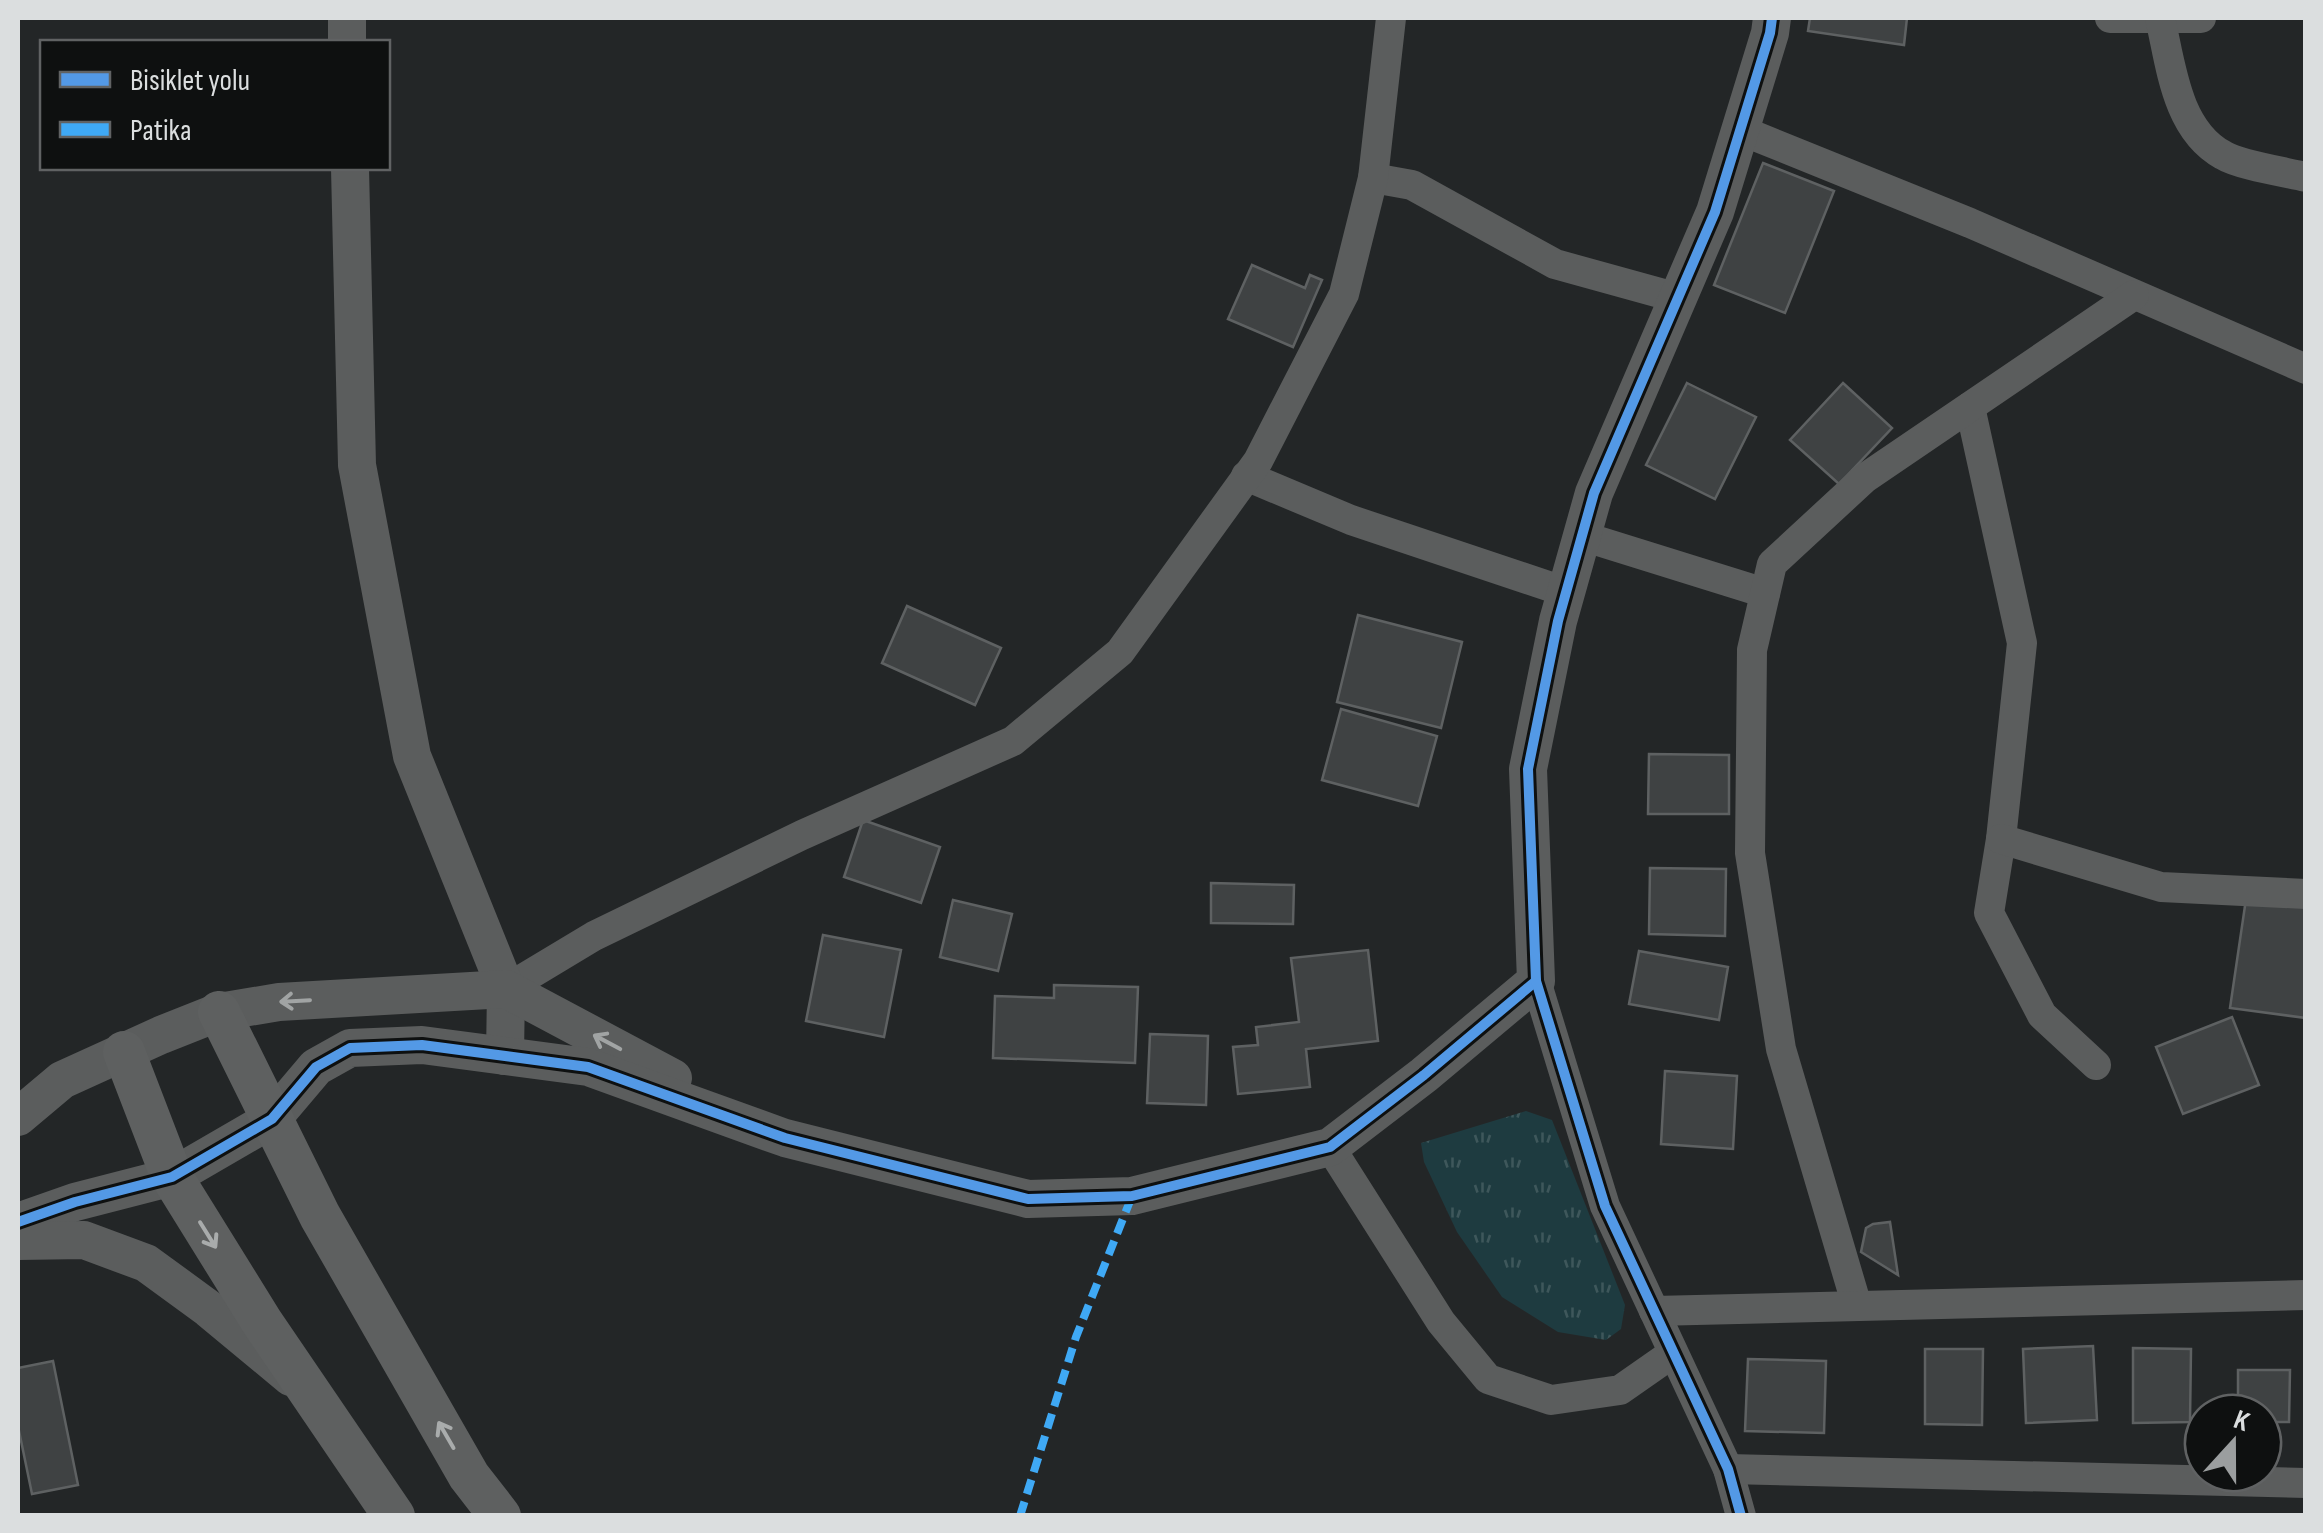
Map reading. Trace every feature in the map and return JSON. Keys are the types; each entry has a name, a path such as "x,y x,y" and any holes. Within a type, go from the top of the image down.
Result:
{"main road":[{"path":"219,1012 320,1216 470,1476 500,1516"},
{"path":"124,1052 172,1177 262,1322 394,1516"}],"street":[{"path":"18,1117 62,1080 219,1012 279,1002 506,988 594,936 802,834 1013,741 1120,652 1258,460 1344,294 1372,178 1390,18"},
{"path":"1740,1516 1728,1469 1606,1206 1536,980 1528,769 1558,621 1594,493 1715,212 1772,18"},
{"path":"2110,18 2201,18"},
{"path":"2160,18 2179,100 2196,133 2223,156 2306,177"},
{"path":"1740,130 2306,368"},
{"path":"350,170 357,465 412,756 506,988 505,1056"},
{"path":"1372,178 1412,185 1555,264 1678,298"},
{"path":"1857,1306 1780,1049 1750,853 1752,650 1772,564 1866,478 2134,295"},
{"path":"1970,407 2022,643 2002,838 1988,912 2042,1016 2096,1065"},
{"path":"1246,476 1351,520 1566,592"},
{"path":"1582,536 1766,593"},
{"path":"2002,838 2161,887 2306,894"},
{"path":"18,1222 75,1202 172,1177 272,1119 316,1067 350,1048 422,1045 588,1067 785,1138 1028,1199 1132,1196 1330,1147 1424,1075 1536,980"},
{"path":"506,988 785,1138"},
{"path":"1330,1147 1441,1322 1488,1380 1551,1400 1620,1390 1673,1353"},
{"path":"18,1241 84,1240 146,1263 210,1309 312,1396"},
{"path":"1654,1311 2306,1295"},
{"path":"1728,1469 2306,1484"}],"green space":[{"path":"1526,1111 1552,1120 1625,1305 1621,1329 1606,1340 1558,1332 1502,1297 1457,1232 1424,1162 1421,1143"}],"building":[{"path":"1810,18 1907,18 1904,45 1808,31"},
{"path":"1763,163 1834,191 1785,313 1714,285"},
{"path":"1252,265 1305,288 1310,275 1322,280 1293,347 1228,319"},
{"path":"1687,383 1756,417 1715,499 1646,465"},
{"path":"1843,383 1892,428 1839,484 1790,440"},
{"path":"907,606 1001,648 975,705 882,663"},
{"path":"1358,615 1462,642 1441,728 1337,702"},
{"path":"1341,709 1437,736 1418,806 1322,780"},
{"path":"1649,754 1729,755 1729,814 1648,814"},
{"path":"863,820 940,847 921,903 844,877"},
{"path":"1650,868 1726,869 1725,936 1649,934"},
{"path":"1211,883 1294,885 1293,924 1211,923"},
{"path":"2246,899 2306,907 2306,1018 2230,1008"},
{"path":"953,900 1012,914 998,971 940,957"},
{"path":"823,935 901,950 884,1037 806,1021"},
{"path":"1368,950 1378,1041 1306,1049 1310,1087 1238,1094 1233,1047 1258,1045 1256,1027 1299,1022 1291,958"},
{"path":"1639,951 1728,967 1719,1020 1629,1004"},
{"path":"1054,985 1138,987 1135,1063 993,1058 995,996 1054,998"},
{"path":"2232,1017 2259,1085 2183,1114 2156,1047"},
{"path":"1150,1034 1208,1036 1206,1105 1147,1103"},
{"path":"1665,1071 1737,1076 1733,1149 1661,1144"},
{"path":"1890,1222 1898,1275 1861,1252 1866,1228"},
{"path":"2093,1346 2097,1420 2026,1423 2023,1349"},
{"path":"2133,1348 2191,1349 2190,1393 2183,1393 2183,1422 2133,1423"},
{"path":"1925,1349 1983,1349 1982,1425 1925,1424"},
{"path":"1748,1359 1826,1361 1824,1433 1745,1431"},
{"path":"53,1361 78,1485 32,1494 18,1426 18,1368"},
{"path":"2238,1370 2290,1370 2289,1422 2283,1422 2283,1393 2238,1393"}],"marked path":[{"path":"1020,1516 1076,1337 1132,1196"}],"cycle path":[{"path":"1741,1516 1728,1469 1605,1206 1536,981 1528,769 1558,621 1594,493 1715,212 1772,18"},
{"path":"18,1222 75,1202 172,1177 272,1119 316,1067 350,1048 422,1045 588,1067 785,1138 1028,1199 1132,1196 1330,1147 1536,981"}]}
